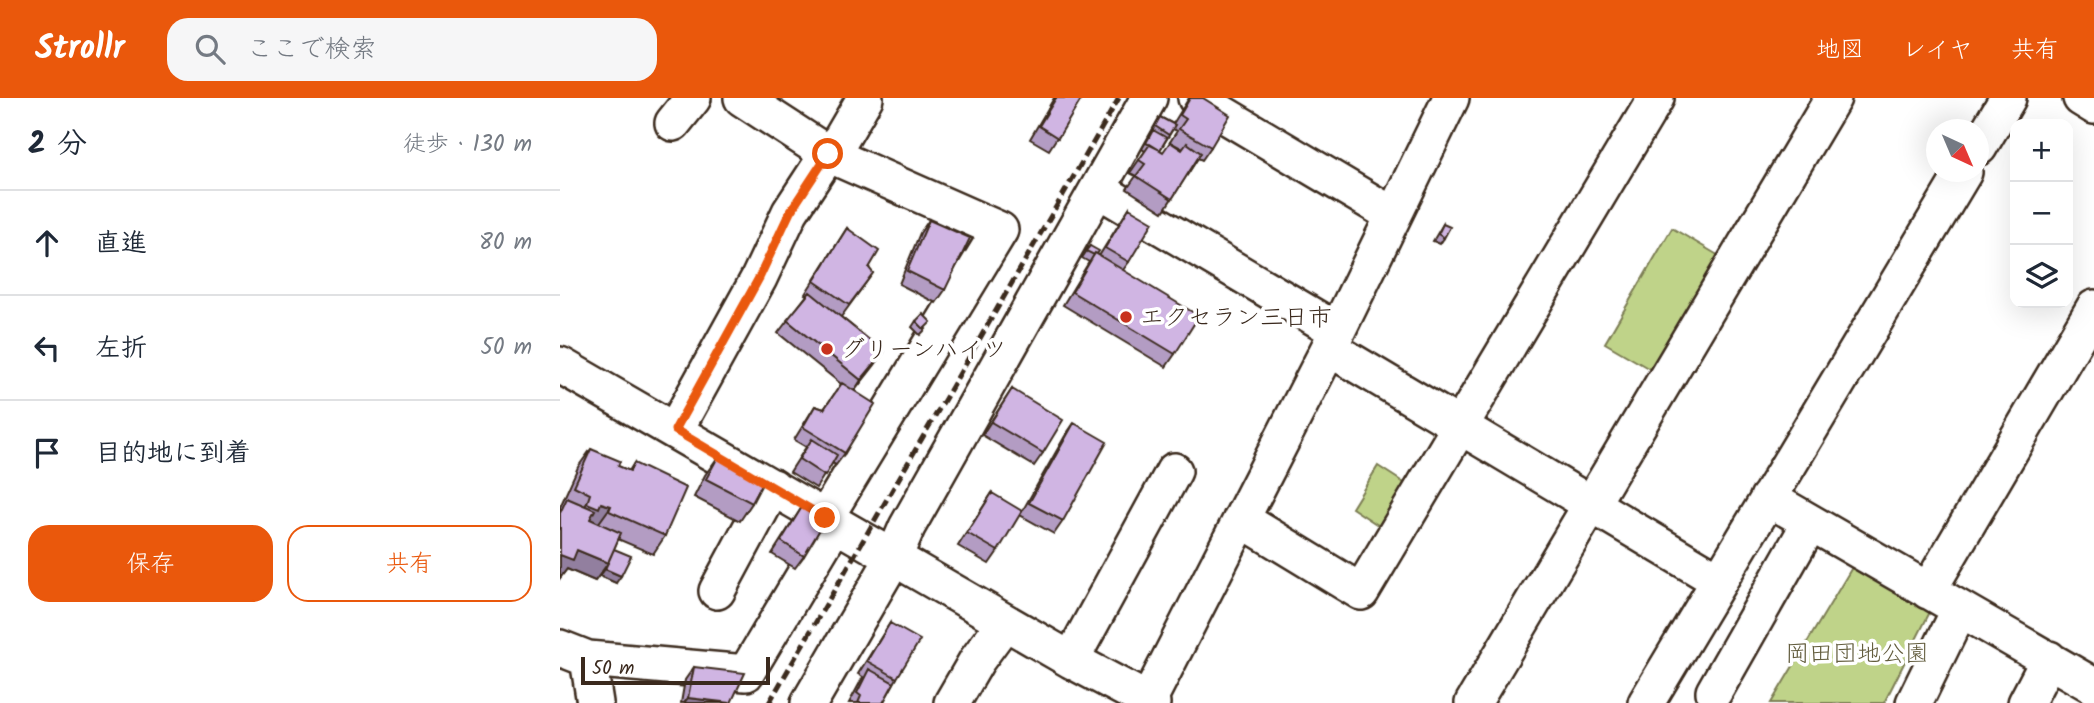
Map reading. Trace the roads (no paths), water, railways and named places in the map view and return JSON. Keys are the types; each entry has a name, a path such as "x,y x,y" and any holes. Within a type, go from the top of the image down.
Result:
{"street":[{"path":"595,703 574,654 746,673 830,521 1000,230 828,154 742,98"},
{"path":"675,430 759,278 790,212 841,139 865,98"},
{"path":"808,703 894,557 907,527 1149,98"},
{"path":"1196,98 1393,215"},
{"path":"560,365 1071,660 1149,702 1333,339 1451,98"},
{"path":"1241,519 1361,592 1656,98"},
{"path":"1473,703 1833,98"},
{"path":"1989,130 2008,98"},
{"path":"2081,98 2094,106"},
{"path":"1646,703 1958,182"},
{"path":"1099,190 1333,339 1460,427 1718,580"},
{"path":"1928,590 2094,309"},
{"path":"1071,660 1174,471"},
{"path":"717,591 773,487"},
{"path":"1768,499 2093,684"},
{"path":"1668,666 1724,698 1810,523"},
{"path":"1914,703 1960,609"},
{"path":"952,703 977,660 1006,622"},
{"path":"2026,703 2049,659"}],"railway":[{"path":"769,703 1119,98"}],"place":[{"name":"エクセラン三日市","path":"1126,317"},
{"name":"グリーンハイツ","path":"827,349"}],"park label":[{"name":"岡田団地公園","path":"1857,653"}]}
